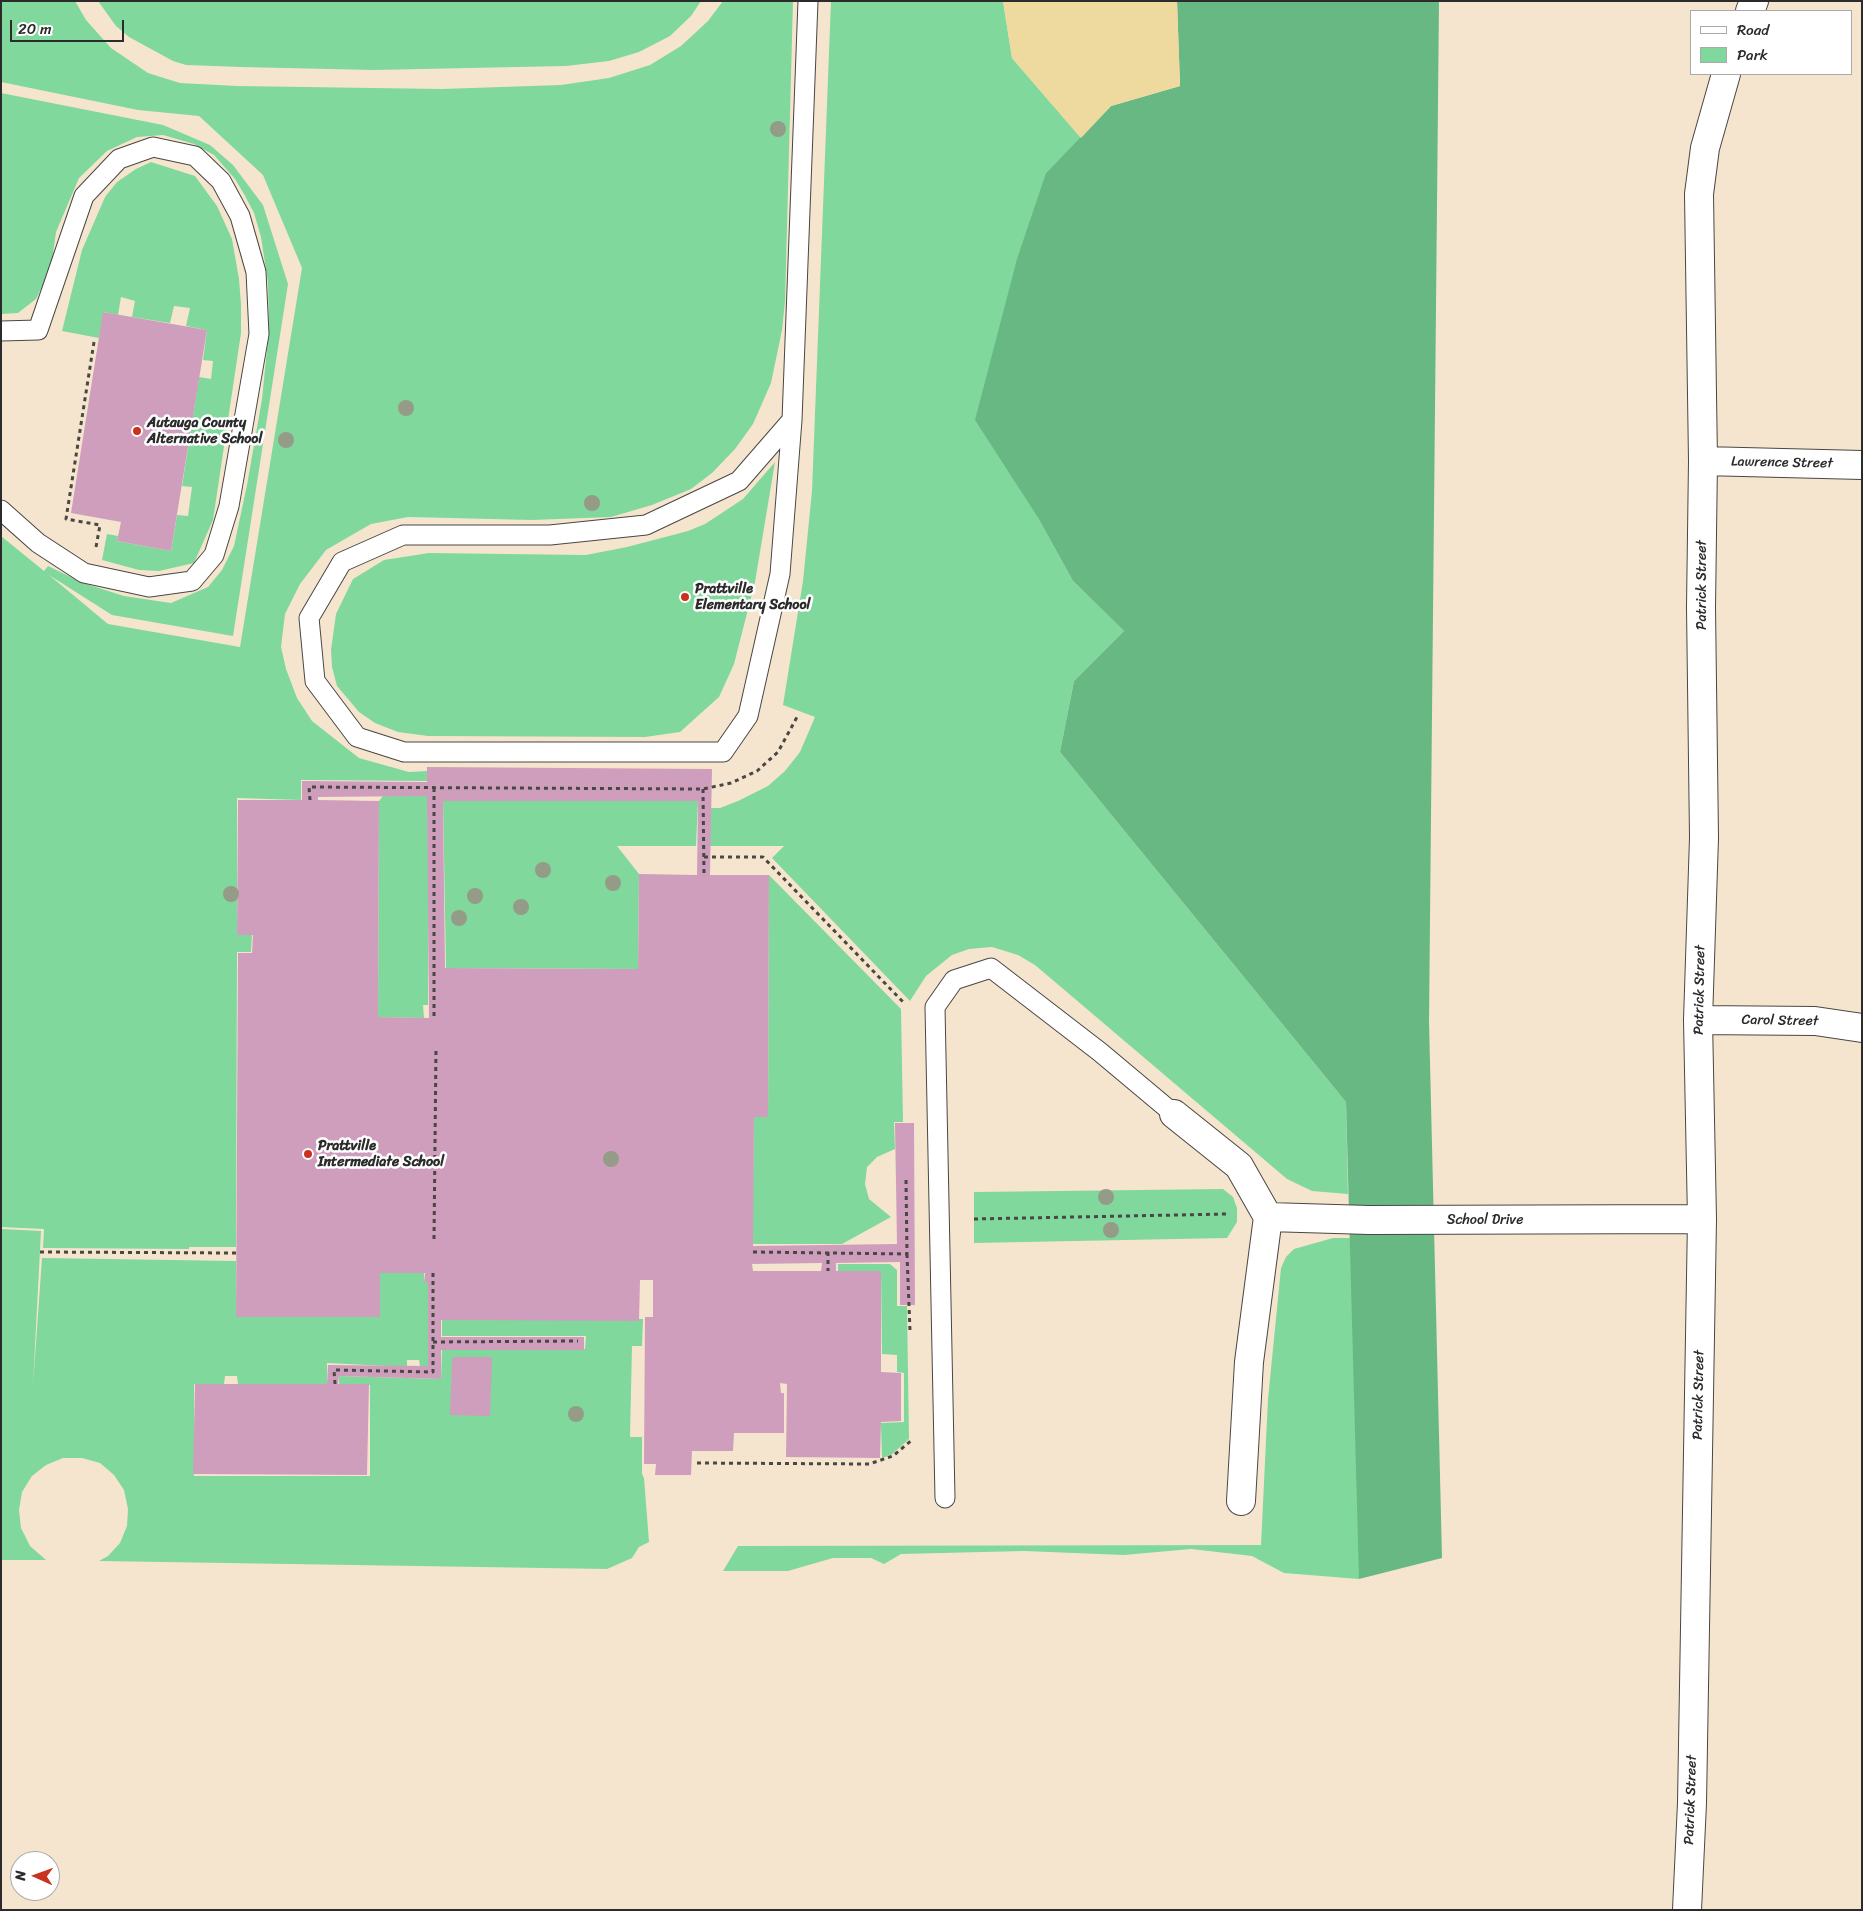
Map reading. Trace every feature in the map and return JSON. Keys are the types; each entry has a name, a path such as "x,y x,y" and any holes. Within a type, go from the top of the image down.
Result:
{"street":[{"name":"Patrick Street","path":"1687,1910 1692,1803 1702,1219 1698,1020 1704,838 1701,607 1703,461 1699,194 1705,148 1726,75"},
{"name":"Lawrence Street","path":"1703,461 1862,465"},
{"name":"Carol Street","path":"1698,1020 1815,1021 1862,1028"},
{"path":"1174,1114 1239,1166 1268,1217 1249,1362 1241,1501"},
{"name":"School Drive","path":"1268,1217 1369,1220 1702,1219"}],"lane":[{"path":"792,420 739,481 646,525 550,535 403,535 342,562 309,618 315,681 356,737 404,752 723,752 748,716 780,574 792,420 808,1"},
{"path":"1,330 38,330 84,196 120,158 153,147 195,156 222,181 240,216 256,272 259,334 229,506 214,555 192,581 149,587 84,573 38,543 1,510"},
{"path":"945,1498 935,1007 954,980 991,968 1100,1052 1174,1114"}],"path":[{"path":"90,574 100,524 66,518 94,342"},
{"path":"434,788 434,1017"},
{"path":"703,789 704,875"},
{"path":"704,857 763,857 907,1006"},
{"path":"434,1239 436,1048"},
{"path":"906,1179 906,1254 910,1332"},
{"path":"974,1219 1233,1214"},
{"path":"40,1252 236,1253"},
{"path":"753,1252 906,1254"},
{"path":"828,1252 828,1271"},
{"path":"334,1384 334,1370 433,1372 433,1273"},
{"path":"433,1342 578,1341"},
{"path":"698,1463 869,1464 893,1456 914,1439 914,1429"}],"green space":[{"path":"1,1 75,1 86,20 111,48 148,73 180,83 237,86 442,89 561,85 609,78 650,65 681,46 708,21 723,1 793,1 785,302 782,330 771,383 753,424 735,449 712,473 691,489 652,505 611,517 532,520 408,517 371,524 326,550 300,584 285,614 281,647 286,669 297,698 312,721 359,758 409,772 427,771 427,781 301,780 301,800 237,798 237,934 252,935 251,952 237,952 236,1247 189,1247 189,1249 43,1248 44,1229 1,1227 1,536 44,571 48,566 83,583 124,596 171,603 208,587 222,570 234,546 262,399 269,330 268,283 261,237 254,213 244,194 235,179 214,155 194,144 163,135 137,137 107,151 79,178 56,232 51,268 36,299 18,313 1,314 1,93 163,125 210,145 233,165 263,205 288,284 233,636 112,615 49,575 108,624 240,647 302,268 263,175 199,116 138,110 1,82"},
{"path":"98,1 701,1 691,16 670,36 639,52 609,61 566,66 374,70 186,65 173,61 129,37 116,26"},
{"path":"831,1 1003,1 1012,58 1081,138 1046,173 1037,516 1073,581 1124,631 1074,681 1060,752 1346,1102 1348,1194 1312,1191 1287,1179 1035,965 1018,955 992,947 969,949 952,955 926,976 910,1001 772,858 784,846 710,846 710,808 720,808 768,786 785,771 800,752 815,717 783,705 803,581 812,491"},
{"path":"1177,1 1439,1 1429,1021 1442,1558 1359,1579 1346,1102 1060,752 1074,681 1124,631 1073,581 1037,516 975,420 1017,259 1046,173 1111,106 1180,86"},
{"path":"151,162 195,176 217,206 232,239 241,304 241,333 213,520 194,563 159,571 139,570 102,560 107,534 118,536 117,541 171,551 177,515 188,516 192,487 182,486 199,377 211,379 213,361 203,360 207,330 186,326 190,308 174,306 170,323 132,317 135,301 121,297 118,315 104,312 99,338 62,331 82,250 105,197 117,182 136,169"},
{"path":"775,462 755,582 734,664 719,697 680,732 645,737 428,736 398,732 375,723 359,712 337,686 332,667 331,650 336,614 353,579 384,560 429,553 586,555 627,547 688,531 705,524 743,499"},
{"path":"383,796 427,796 429,801 428,1005 423,1005 424,1018 378,1017 379,801"},
{"path":"443,801 698,801 696,846 617,846 639,874 638,969 446,968"},
{"path":"769,875 901,1009 903,1122 894,1122 895,1149 877,1157 867,1167 865,1184 869,1199 891,1217 842,1244 752,1244 754,1117 768,1116"},
{"path":"1223,1189 1233,1197 1237,1208 1237,1222 1227,1238 974,1243 974,1192"},
{"path":"1,1229 41,1231 33,1385 42,1258 236,1261 236,1317 379,1317 379,1271 424,1272 424,1282 428,1282 428,1366 420,1366 419,1360 407,1360 407,1367 327,1363 327,1384 238,1384 237,1376 225,1376 224,1384 194,1384 194,1476 370,1476 370,1385 339,1384 339,1376 441,1379 442,1350 585,1349 586,1336 442,1336 442,1320 643,1319 642,1346 632,1346 630,1437 642,1437 642,1474 644,1478 649,1542 639,1547 632,1558 607,1569 99,1561 108,1556 120,1543 127,1526 128,1509 124,1490 114,1475 100,1463 82,1458 63,1458 46,1465 32,1476 22,1492 19,1510 21,1528 30,1546 46,1560 1,1560"},
{"path":"1333,1238 1362,1238 1359,1579 1284,1573 1252,1556 1191,1549 1124,1555 1024,1551 901,1554 884,1564 871,1558 833,1558 788,1571 723,1571 738,1546 1261,1545 1268,1399 1281,1268 1286,1257 1294,1249"},
{"path":"838,1264 890,1264 897,1270 897,1306 907,1306 909,1439 891,1455 882,1458 881,1423 904,1422 904,1373 897,1372 897,1355 882,1354 881,1273 838,1273"}],"sand":[{"path":"1003,1 1177,1 1180,86 1111,106 1081,138 1012,58"}],"building":[{"name":"Autauga County Alternative School","path":"103,312 207,330 171,551 117,541 121,522 71,513"},
{"name":"Prattville Intermediate School","path":"427,767 712,769 710,875 769,875 768,1117 754,1117 753,1246 897,1244 895,1123 914,1123 915,1305 900,1305 900,1262 836,1263 836,1271 881,1271 881,1372 901,1373 901,1421 881,1422 880,1458 786,1457 787,1384 780,1383 781,1393 784,1393 784,1433 734,1433 733,1451 692,1451 691,1475 655,1475 656,1464 644,1464 645,1317 653,1317 653,1280 640,1280 639,1321 441,1320 441,1337 584,1337 584,1350 441,1350 441,1379 339,1376 338,1384 369,1384 367,1475 193,1474 195,1384 327,1384 328,1365 428,1366 428,1282 424,1283 425,1273 380,1273 380,1317 236,1317 238,953 252,953 253,935 237,935 238,800 302,800 302,781 427,782","holes":["427,796 429,1018 378,1017 379,801 318,800 318,797","443,801 698,801 697,875 639,874 638,969 445,968","822,1263 821,1271 753,1271 752,1264"]},
{"path":"452,1357 492,1357 490,1416 450,1415"}],"place":[{"name":"Autauga County Alternative School","path":"137,431"},
{"name":"Prattville Elementary School","path":"685,597"},
{"name":"Prattville Intermediate School","path":"308,1154"}]}
